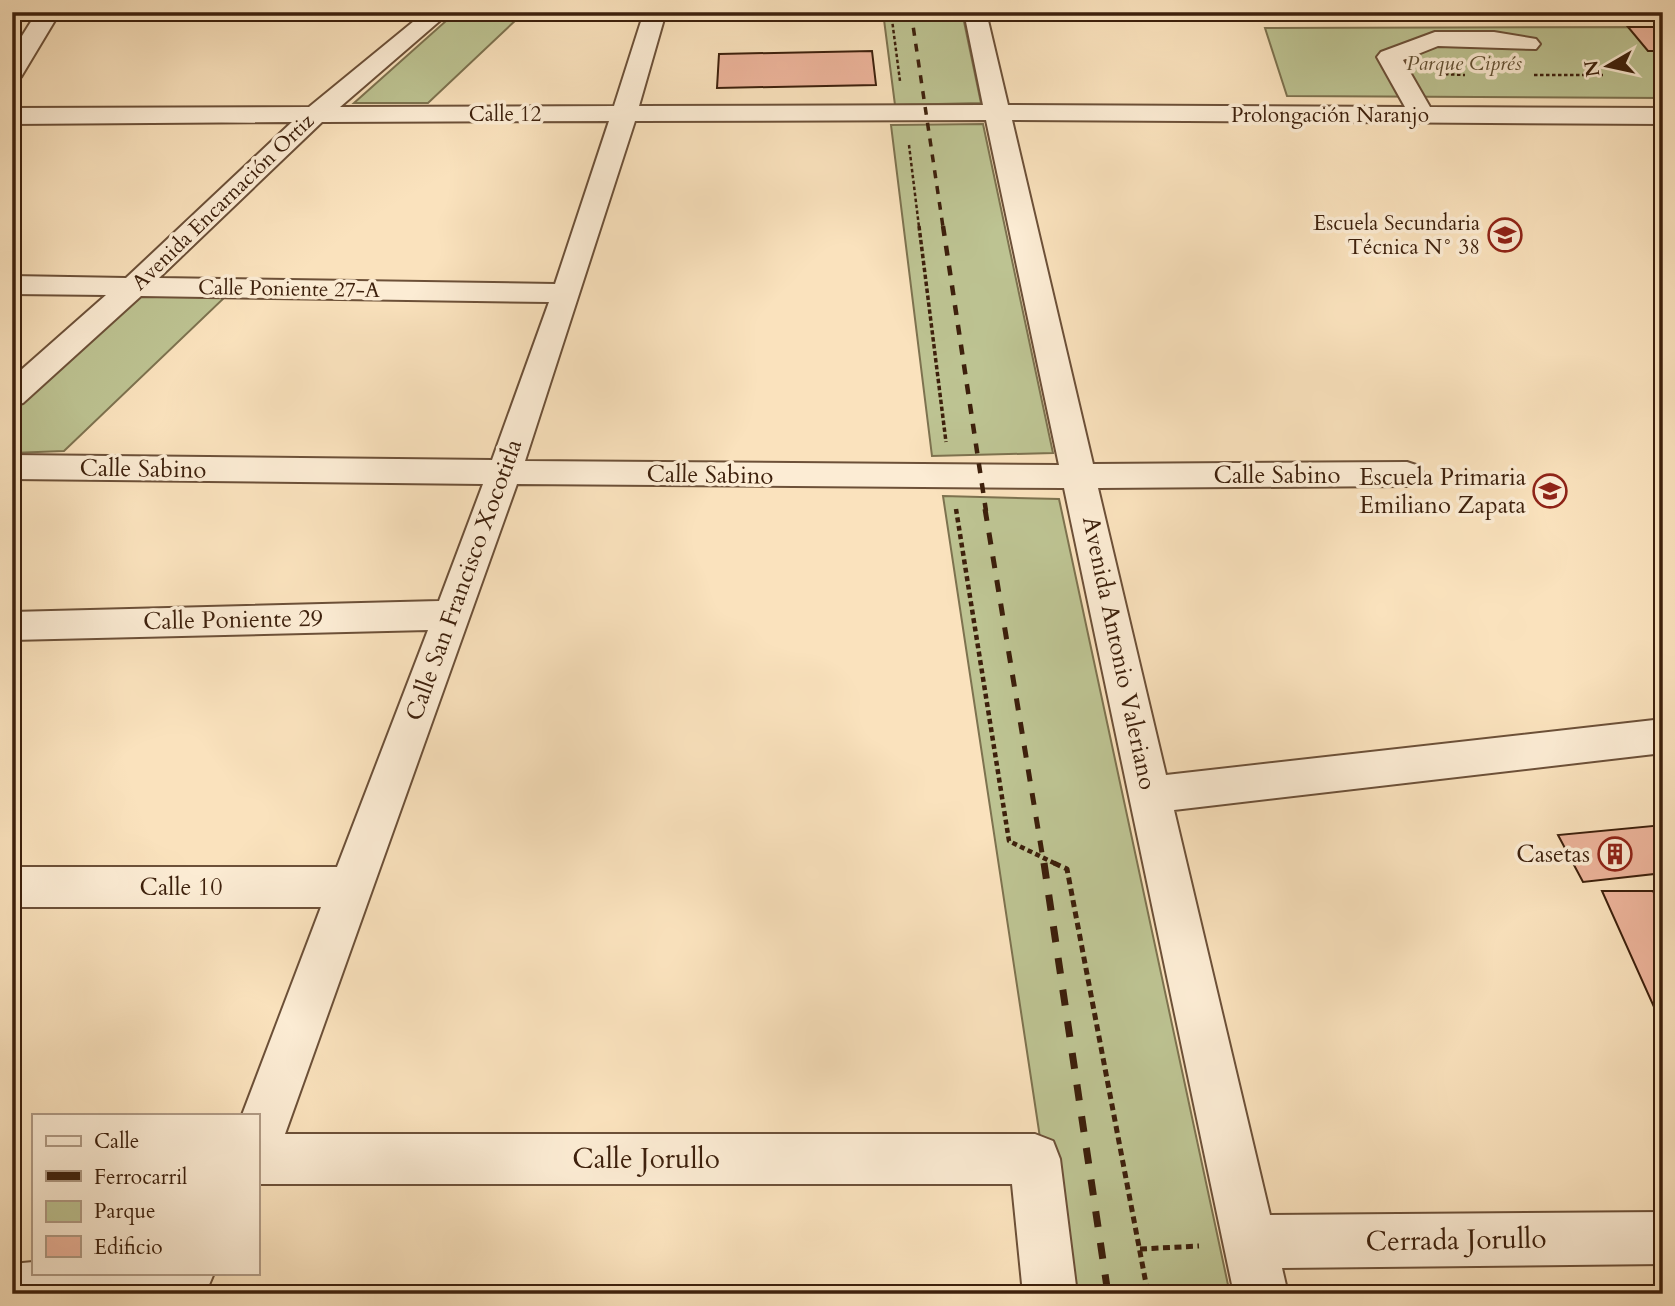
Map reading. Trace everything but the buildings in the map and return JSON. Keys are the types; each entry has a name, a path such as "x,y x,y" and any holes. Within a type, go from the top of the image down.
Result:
{"street":[{"path":"12,72 49,12"},
{"name":"Avenida Encarnación Ortiz","path":"12,396 134,286 314,114 439,12"},
{"name":"Calle San Francisco Xocotitla","path":"259,1136 504,472 566,293 655,12"},
{"name":"Avenida Antonio Valeriano","path":"975,12 1081,477 1261,1294"},
{"path":"1423,116 1389,57 1435,39 1494,38 1528,44"},
{"name":"Calle 12","path":"12,116 998,112"},
{"name":"Prolongación Naranjo","path":"998,112 1663,116"},
{"name":"Calle Poniente 27-A","path":"12,285 566,293"},
{"name":"Calle Sabino","path":"12,467 951,477 1407,474"},
{"name":"Calle Poniente 29","path":"12,626 453,615"},
{"path":"1151,795 1663,736"},
{"name":"Calle 10","path":"12,887 349,887"},
{"name":"Calle Jorullo","path":"259,1159 1035,1159 1051,1294"},
{"name":"Cerrada Jorullo","path":"1250,1242 1663,1238"},
{"path":"12,1291 177,1274"},
{"path":"206,1294 214,1274"}],"path":[{"path":"891,12 951,477 1009,841 1067,869 1148,1294"},
{"path":"1140,1249 1250,1242"}],"green space":[{"path":"456,12 517,19 428,103 354,103"},
{"path":"883,12 962,12 981,103 895,105"},
{"name":"Parque Ciprés","path":"1663,27 1663,98 1287,96 1265,28"},
{"path":"983,124 1053,453 932,456 891,125"},
{"path":"138,295 224,298 64,451 12,453 12,413"},
{"path":"943,496 1059,499 1230,1294 1060,1294 1039,1131"}],"railway":[{"path":"911,12 943,227"},
{"path":"943,226 986,511"},
{"path":"985,509 1044,865"},
{"path":"1044,863 1108,1294"}],"place":[{"name":"Escuela Secundaria Técnica N° 38","path":"1505,235"},
{"name":"Escuela Primaria Emiliano Zapata","path":"1550,491"},
{"name":"Casetas","path":"1615,854"}]}
